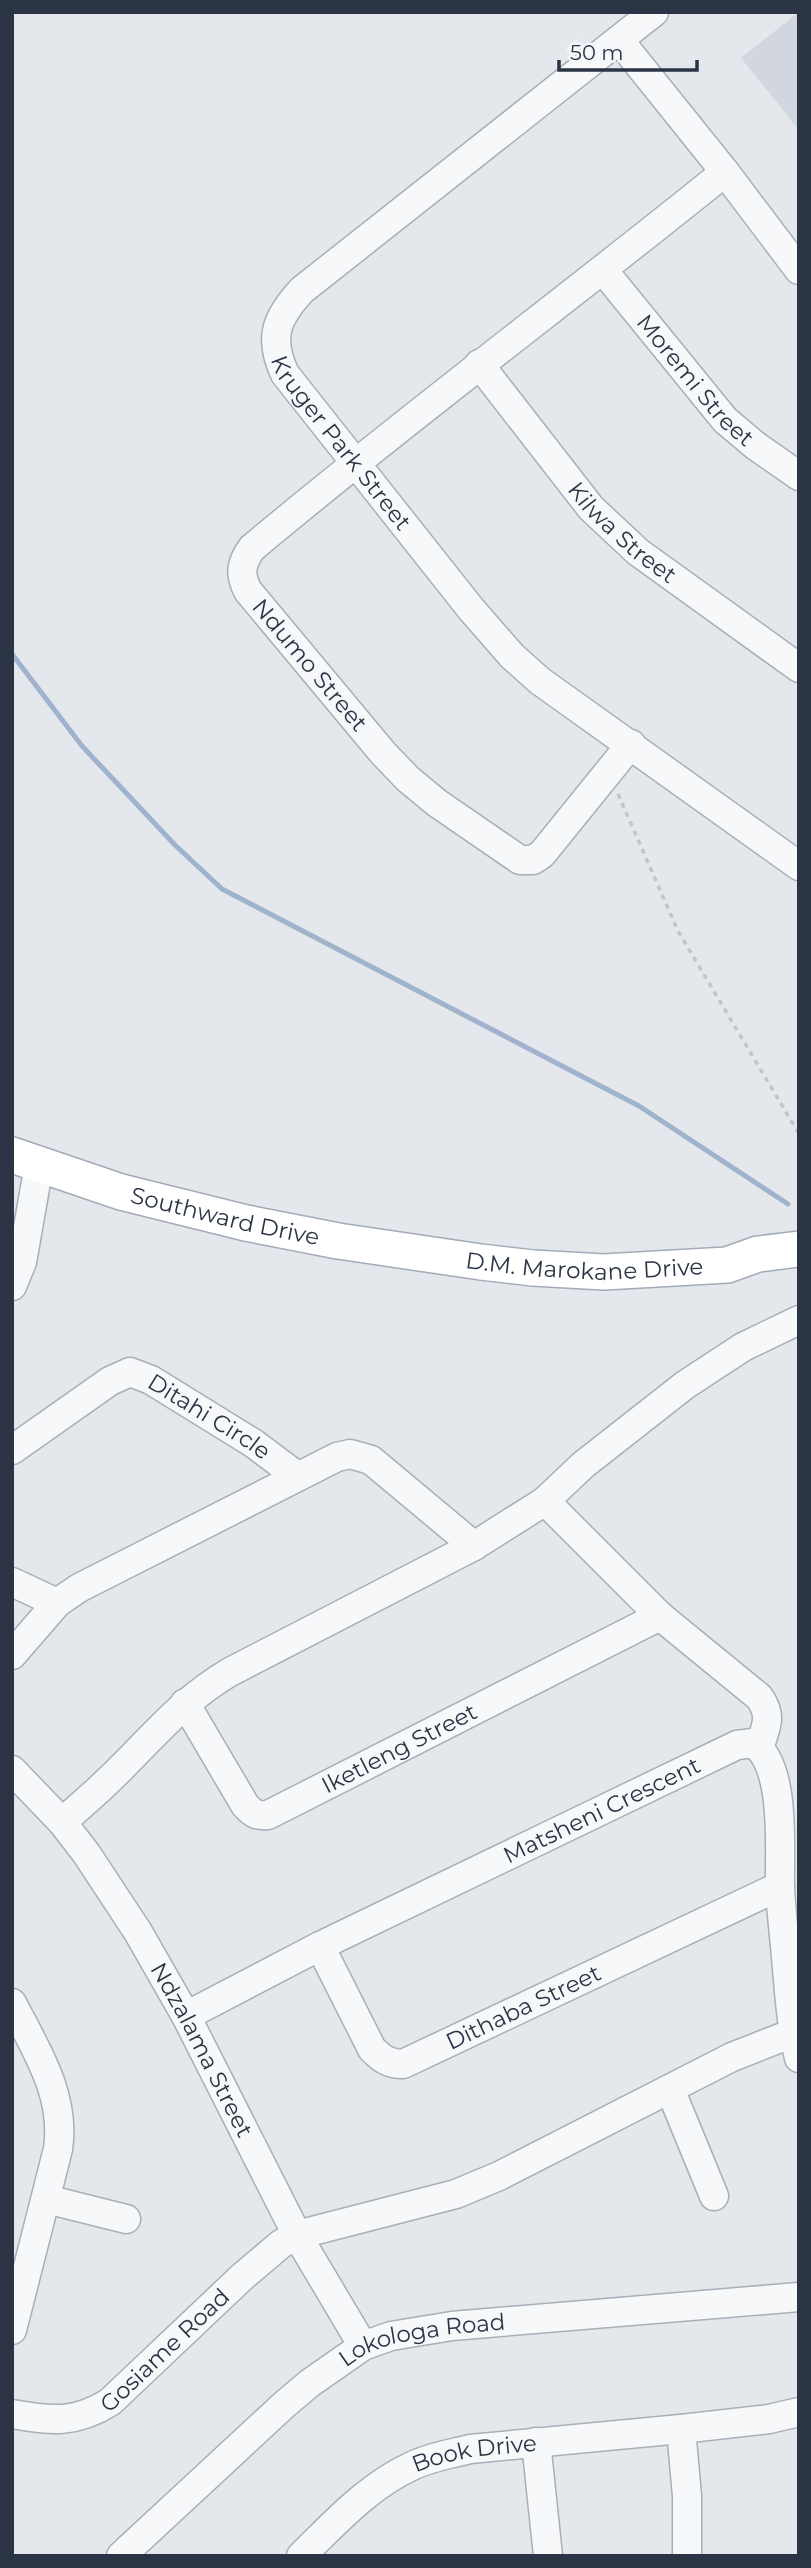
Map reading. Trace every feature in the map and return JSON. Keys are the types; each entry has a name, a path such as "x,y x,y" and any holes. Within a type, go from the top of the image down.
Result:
{"main road":[{"name":"Southward Drive","path":"26,1160 121,1192 246,1223 442,1257"},
{"name":"D.M. Marokane Drive","path":"442,1257 533,1268 604,1272 727,1265 758,1254 799,1249"},
{"name":"D.M. Marokane Drive","path":"727,1265 758,1273 799,1271"}],"street":[{"name":"Kruger Park Street","path":"654,12 302,290 283,314 274,340 276,352 285,374 471,609 512,656 540,681 799,866"},
{"path":"619,40 725,172 799,270"},
{"name":"Ndumo Street","path":"631,744 542,854 533,860 520,860 437,803 399,770 248,591 242,569 252,548 354,462 725,172"},
{"name":"Moremi Street","path":"603,270 725,420 799,476"},
{"name":"Kilwa Street","path":"479,364 608,526 638,552 799,668"},
{"path":"13,1282 22,1262 26,1160"},
{"path":"62,1822 121,1768 185,1703 230,1672 474,1546 545,1501 583,1465 685,1385 743,1347 799,1320"},
{"name":"Ditahi Circle","path":"12,1450 110,1381 130,1372 151,1380 253,1443 297,1476"},
{"name":"Ditahi Circle","path":"12,1654 57,1603 79,1588 337,1457 361,1455 382,1468 474,1546"},
{"path":"297,2235 456,2193 499,2176 763,2043 796,2046 780,1886 781,1829 778,1804 773,1775 765,1754 759,1748 768,1717 767,1707 760,1698 660,1616 545,1501"},
{"path":"12,1582 57,1603"},
{"name":"Iketleng Street","path":"185,1703 245,1805 253,1814 268,1815 660,1616"},
{"name":"Matsheni Crescent","path":"186,2016 320,1946 737,1745 752,1743 759,1748"},
{"name":"Ndzalama Street","path":"12,1770 62,1822 115,1895 186,2016 297,2235 363,2346"},
{"name":"Dithaba Street","path":"320,1946 372,2049 391,2064 403,2064 780,1886"},
{"path":"12,2003 51,2083 61,2130 12,2330"},
{"path":"670,2089 714,2196"},
{"path":"46,2199 126,2219"},
{"name":"Gosiame Road","path":"12,2414 55,2420 92,2414 110,2402 261,2260 297,2235"},
{"name":"Lokologa Road","path":"121,2556 285,2404 363,2346 391,2336 452,2326 799,2297"},
{"name":"Book Drive","path":"317,2550 359,2500 388,2478 414,2465 470,2449 681,2430 799,2412"},
{"path":"681,2430 687,2496 687,2556"},
{"path":"536,2442 548,2556"}],"path":[{"path":"608,773 678,931 799,1134"}],"shaded area":[{"path":"799,12 799,130 741,58"}],"waterway":[{"path":"12,654 82,746 175,845 222,889 639,1106 788,1204"}]}
